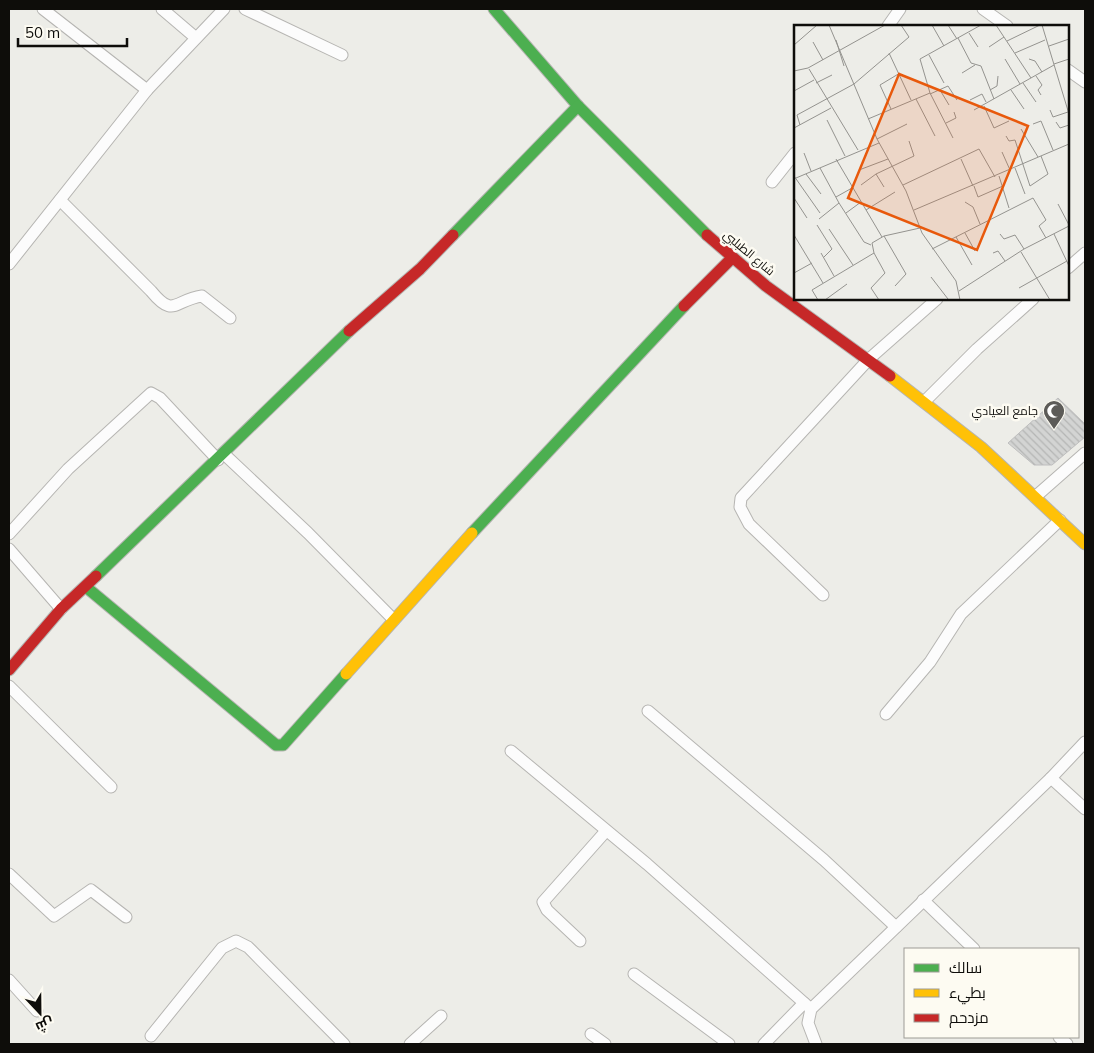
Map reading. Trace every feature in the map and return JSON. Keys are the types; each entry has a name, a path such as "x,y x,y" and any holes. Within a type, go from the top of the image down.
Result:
{"street":[{"path":"44,9 147,90"},
{"path":"162,9 196,38"},
{"path":"9,264 147,90 224,9"},
{"path":"245,9 342,55"},
{"name":"شارع الطبلبي","path":"494,9 578,106 661,191 732,258 766,286 869,360 981,447 1085,544"},
{"path":"889,25 900,9"},
{"path":"989,11 1006,25"},
{"path":"1069,71 1085,82"},
{"path":"9,670 61,609 221,457 332,346 420,270 578,106"},
{"path":"772,182 794,154"},
{"path":"60,200 163,305 170,307 190,298 202,296 230,318"},
{"path":"1069,267 1085,253"},
{"path":"86,587 276,745 288,742 496,506 641,350 732,258"},
{"path":"824,594 749,524 740,508 741,498 783,450 869,360 936,300"},
{"path":"924,402 989,338 1032,300"},
{"path":"9,534 68,470 151,393 160,398 221,457 308,533 394,620"},
{"path":"1035,497 1085,452"},
{"path":"886,714 930,662 961,614 1060,520"},
{"path":"9,549 61,609"},
{"path":"9,686 112,787"},
{"path":"648,711 824,860 896,927"},
{"path":"764,1044 896,927 1051,778 1085,742"},
{"path":"511,752 684,895 807,1006 808,1023 816,1044"},
{"path":"1051,778 1085,809"},
{"path":"580,940 547,910 543,902 606,831"},
{"path":"9,874 54,916 90,890 126,917"},
{"path":"924,900 973,948"},
{"path":"151,1036 222,948 236,941 248,947 344,1044"},
{"path":"634,974 728,1044"},
{"path":"9,980 37,1011"},
{"path":"410,1044 441,1016"},
{"path":"591,1034 605,1044"}],"building":[{"name":"جامع العيادي","path":"1058,398 1085,424 1085,437 1052,465 1034,465 1008,443"}],"traffic: fast":[{"path":"494,9 578,106 707,235"},
{"path":"453,235 578,106"},
{"path":"472,533 684,306"},
{"path":"96,576 349,331"},
{"path":"86,587 276,745 283,745 346,674"}],"traffic: slow":[{"path":"890,376 981,447 1085,544"},
{"path":"346,674 472,533"}],"traffic: jam":[{"path":"349,331 420,269 453,235"},
{"path":"707,235 766,286 890,376"},
{"path":"684,306 732,258"},
{"path":"9,670 61,609 96,576"}],"place":[{"name":"جامع العيادي","path":"1054,430"}]}
